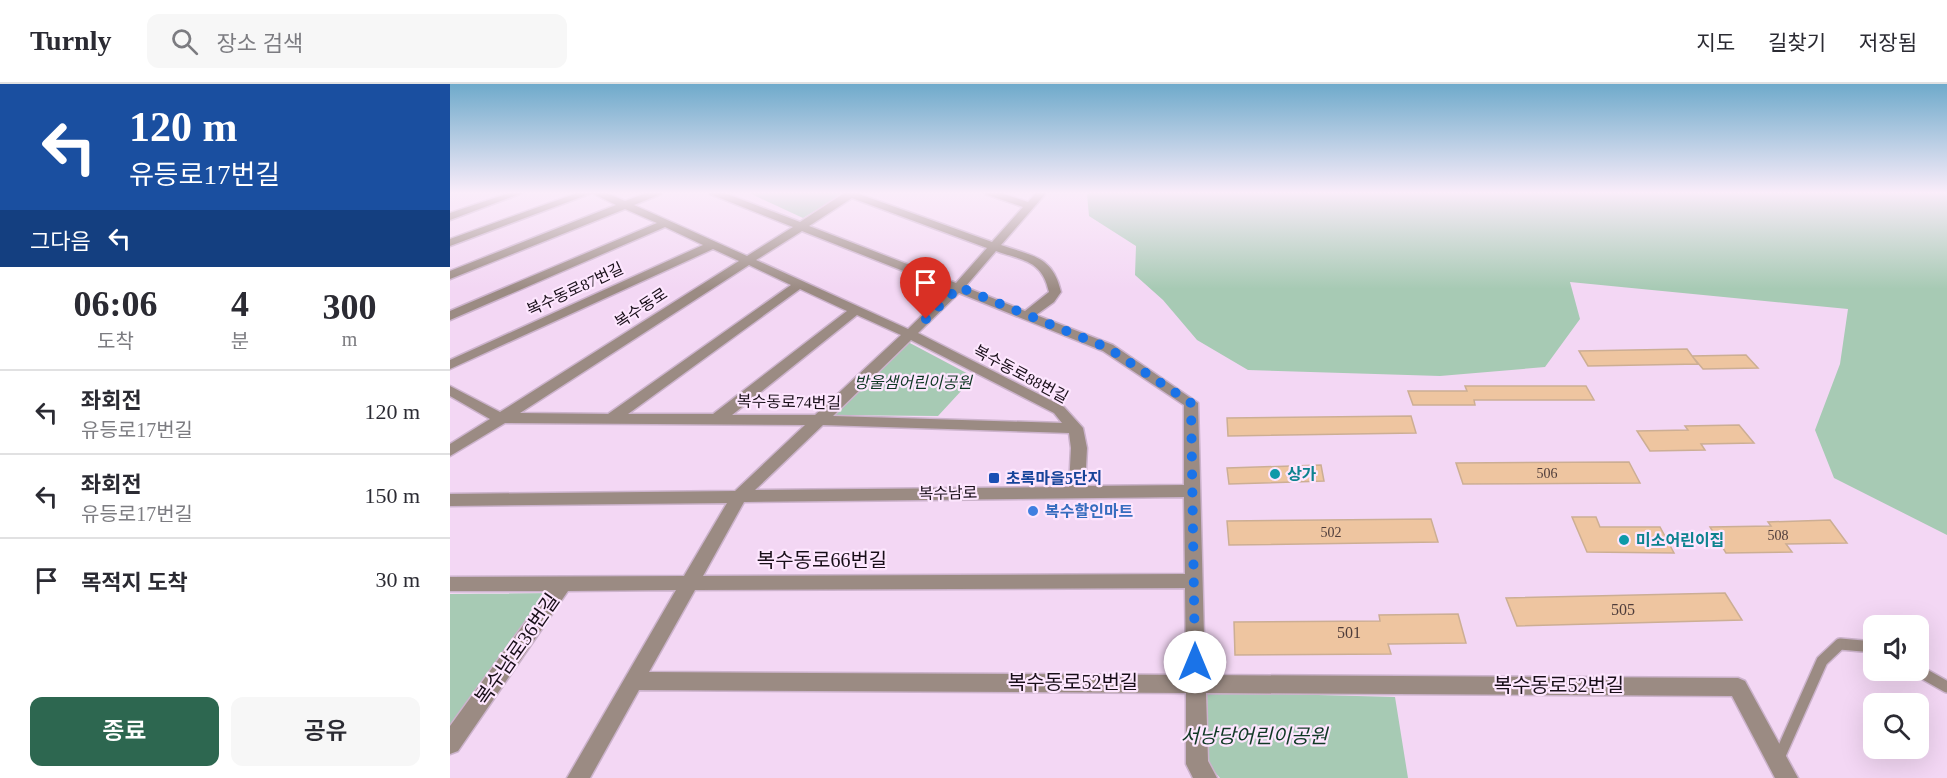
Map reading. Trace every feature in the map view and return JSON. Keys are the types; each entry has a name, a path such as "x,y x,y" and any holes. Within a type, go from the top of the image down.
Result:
{"street":[{"path":"450,243 500,224"},
{"path":"450,274 574,224"},
{"name":"복수동로87번길","path":"450,316 663,224"},
{"path":"669,224 748,259"},
{"path":"795,224 959,287 1108,348 1191,403 1197,764 1206,778"},
{"name":"복수동로","path":"450,451 802,224"},
{"name":"복수동로","path":"934,224 1042,264 1052,278 1055,292 1050,299 1027,315"},
{"path":"578,778 738,496 959,287 1015,224"},
{"name":"복수동로87번길","path":"450,365 714,244"},
{"name":"복수동로88번길","path":"748,259 909,334 1059,410 1076,428"},
{"path":"612,418 801,283"},
{"path":"717,419 856,310"},
{"path":"450,390 479,408 501,418"},
{"name":"복수동로74번길","path":"501,418 819,420 1076,428"},
{"path":"1076,428 1079,447 1077,492"},
{"name":"복수남로","path":"450,500 1193,491"},
{"name":"복수동로66번길","path":"450,584 1195,581"},
{"name":"복수남로36번길","path":"450,744 563,584"},
{"name":"복수동로52번길","path":"632,681 1738,687 1783,769"}],"lane":[{"path":"1783,769 1822,661 1840,644 1863,646"},
{"path":"1929,677 1947,687"}],"green space":[{"path":"1102,224 1947,224 1947,535 1834,478 1815,430 1840,364 1848,309 1570,282 1580,319 1545,367 1440,376 1248,370 1197,340 1163,300 1135,275 1136,246"},
{"name":"방울샘어린이공원","path":"908,342 974,377 938,416 824,415"},
{"path":"557,593 450,744 450,594"},
{"name":"서낭당어린이공원","path":"1201,692 1395,697 1408,778 1220,778 1206,762"}],"building":[{"path":"1687,349 1698,364 1588,366 1579,351"},
{"path":"1746,355 1758,368 1703,369 1692,356"},
{"path":"1465,386 1586,386 1594,400 1474,400 1475,405 1413,405 1408,391 1467,391"},
{"path":"1411,416 1416,433 1228,436 1227,418"},
{"path":"1739,425 1754,443 1701,444 1705,450 1650,451 1637,431 1688,430 1685,426"},
{"path":"1629,462 1640,483 1463,484 1456,463"},
{"name":"상가","path":"1321,465 1324,481 1229,484 1227,468"},
{"name":"미소어린이집","path":"1572,517 1596,517 1600,527 1660,527 1674,553 1587,552"},
{"path":"1431,519 1438,542 1229,545 1227,521"},
{"path":"1830,520 1847,543 1786,544 1792,552 1726,553 1710,527 1771,526 1768,522"},
{"path":"1725,593 1742,620 1517,626 1506,598"},
{"path":"1458,614 1466,643 1388,644 1391,654 1235,655 1234,622 1380,621 1379,615"}],"place":[{"name":"상가","path":"1275,474"},
{"name":"초록마을5단지","path":"994,478"},
{"name":"복수할인마트","path":"1033,511"},
{"name":"미소어린이집","path":"1624,540"}],"route":[{"path":"926,319 959,287 1108,348 1191,403 1195,662"}]}
